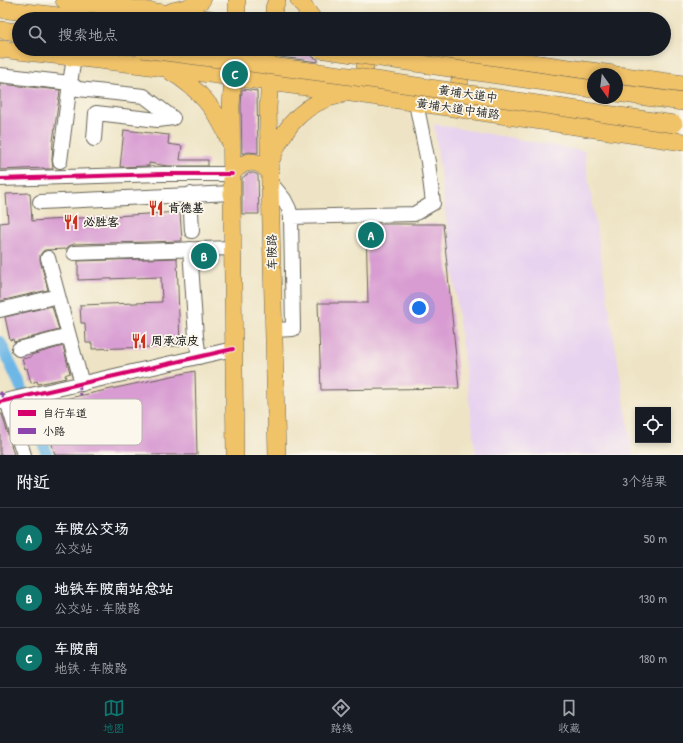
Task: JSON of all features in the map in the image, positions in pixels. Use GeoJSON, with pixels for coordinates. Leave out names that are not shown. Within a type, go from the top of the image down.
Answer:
{"type":"FeatureCollection","features":[{"type":"Feature","properties":{"kind":"main road"},"geometry":{"type":"LineString","coordinates":[[170,12],[197,4],[202,0]]}},
{"type":"Feature","properties":{"kind":"main road"},"geometry":{"type":"LineString","coordinates":[[237,0],[237,12]]}},
{"type":"Feature","properties":{"kind":"main road"},"geometry":{"type":"LineString","coordinates":[[299,0],[308,12]]}},
{"type":"Feature","properties":{"kind":"main road"},"geometry":{"type":"LineString","coordinates":[[72,1],[135,12]]}},
{"type":"Feature","properties":{"kind":"main road"},"geometry":{"type":"LineString","coordinates":[[72,1],[86,12]]}},
{"type":"Feature","properties":{"kind":"main road"},"geometry":{"type":"LineString","coordinates":[[0,9],[25,12]]}},
{"type":"Feature","properties":{"kind":"main road"},"geometry":{"type":"LineString","coordinates":[[0,30],[12,31]]}},
{"type":"Feature","properties":{"kind":"main road","name":"黄埔大道中辅路"},"geometry":{"type":"LineString","coordinates":[[0,49],[12,50]]}},
{"type":"Feature","properties":{"kind":"main road","name":"黄埔大道中辅路"},"geometry":{"type":"LineString","coordinates":[[82,56],[165,69],[351,93],[683,142]]}},
{"type":"Feature","properties":{"kind":"main road"},"geometry":{"type":"LineString","coordinates":[[134,64],[144,56]]}},
{"type":"Feature","properties":{"kind":"main road","name":"黄埔大道中"},"geometry":{"type":"LineString","coordinates":[[193,56],[357,78],[679,125]]}},
{"type":"Feature","properties":{"kind":"main road"},"geometry":{"type":"LineString","coordinates":[[234,455],[231,106],[235,56]]}},
{"type":"Feature","properties":{"kind":"main road","name":"车陂路"},"geometry":{"type":"LineString","coordinates":[[271,56],[269,83],[270,173],[277,455]]}},
{"type":"Feature","properties":{"kind":"main road","name":"黄埔大道中"},"geometry":{"type":"LineString","coordinates":[[367,56],[587,88]]}},
{"type":"Feature","properties":{"kind":"main road"},"geometry":{"type":"LineString","coordinates":[[369,56],[366,60],[366,82],[376,97]]}},
{"type":"Feature","properties":{"kind":"main road"},"geometry":{"type":"LineString","coordinates":[[470,111],[461,97],[459,91],[459,80],[466,65],[478,56]]}},
{"type":"Feature","properties":{"kind":"main road"},"geometry":{"type":"LineString","coordinates":[[486,56],[587,70]]}},
{"type":"Feature","properties":{"kind":"main road"},"geometry":{"type":"LineString","coordinates":[[165,69],[195,88],[206,100],[222,125],[232,146]]}},
{"type":"Feature","properties":{"kind":"main road"},"geometry":{"type":"LineString","coordinates":[[623,76],[683,84]]}},
{"type":"Feature","properties":{"kind":"main road"},"geometry":{"type":"LineString","coordinates":[[270,173],[276,147],[282,135],[298,115],[320,100],[351,93]]}},
{"type":"Feature","properties":{"kind":"main road"},"geometry":{"type":"LineString","coordinates":[[623,94],[680,102]]}},
{"type":"Feature","properties":{"kind":"main road"},"geometry":{"type":"LineString","coordinates":[[232,174],[240,166],[250,162],[256,162],[262,165],[270,173]]}},
{"type":"Feature","properties":{"kind":"street"},"geometry":{"type":"LineString","coordinates":[[60,161],[75,56]]}},
{"type":"Feature","properties":{"kind":"street"},"geometry":{"type":"LineString","coordinates":[[0,75],[70,83],[78,89],[144,96],[173,118],[158,120],[96,113]]}},
{"type":"Feature","properties":{"kind":"street"},"geometry":{"type":"LineString","coordinates":[[94,139],[96,91]]}},
{"type":"Feature","properties":{"kind":"street"},"geometry":{"type":"LineString","coordinates":[[291,217],[414,214],[433,203],[428,162],[416,103]]}},
{"type":"Feature","properties":{"kind":"street"},"geometry":{"type":"LineString","coordinates":[[270,173],[289,209],[291,217],[294,329],[274,330]]}},
{"type":"Feature","properties":{"kind":"street"},"geometry":{"type":"LineString","coordinates":[[0,179],[162,174],[232,174]]}},
{"type":"Feature","properties":{"kind":"street"},"geometry":{"type":"LineString","coordinates":[[40,202],[232,193]]}},
{"type":"Feature","properties":{"kind":"street"},"geometry":{"type":"LineString","coordinates":[[190,194],[192,230]]}},
{"type":"Feature","properties":{"kind":"street"},"geometry":{"type":"LineString","coordinates":[[74,252],[233,248]]}},
{"type":"Feature","properties":{"kind":"street"},"geometry":{"type":"LineString","coordinates":[[190,249],[196,337],[199,357]]}},
{"type":"Feature","properties":{"kind":"street"},"geometry":{"type":"LineString","coordinates":[[48,258],[82,384]]}},
{"type":"Feature","properties":{"kind":"street"},"geometry":{"type":"LineString","coordinates":[[0,310],[58,296]]}},
{"type":"Feature","properties":{"kind":"street"},"geometry":{"type":"LineString","coordinates":[[18,349],[68,336]]}},
{"type":"Feature","properties":{"kind":"street"},"geometry":{"type":"LineString","coordinates":[[12,399],[234,349]]}},
{"type":"Feature","properties":{"kind":"street"},"geometry":{"type":"LineString","coordinates":[[3,401],[10,419]]}},
{"type":"Feature","properties":{"kind":"street"},"geometry":{"type":"LineString","coordinates":[[20,445],[24,455]]}},
{"type":"Feature","properties":{"kind":"shaded area"},"geometry":{"type":"Polygon","coordinates":[[[434,124],[584,151],[633,455],[476,455],[434,124]]]}},
{"type":"Feature","properties":{"kind":"building"},"geometry":{"type":"Polygon","coordinates":[[[312,56],[318,59],[318,62],[281,57],[312,56]]]}},
{"type":"Feature","properties":{"kind":"building"},"geometry":{"type":"Polygon","coordinates":[[[0,84],[60,90],[53,141],[53,169],[0,170],[0,84]]]}},
{"type":"Feature","properties":{"kind":"building"},"geometry":{"type":"Polygon","coordinates":[[[242,89],[257,91],[258,153],[249,152],[242,154],[242,89]]]}},
{"type":"Feature","properties":{"kind":"building"},"geometry":{"type":"Polygon","coordinates":[[[124,130],[169,135],[168,144],[182,146],[180,160],[208,160],[208,166],[168,166],[149,163],[149,166],[120,167],[124,130]]]}},
{"type":"Feature","properties":{"kind":"building"},"geometry":{"type":"Polygon","coordinates":[[[249,173],[258,175],[259,214],[242,214],[242,178],[249,173]]]}},
{"type":"Feature","properties":{"kind":"building"},"geometry":{"type":"Polygon","coordinates":[[[30,193],[32,221],[180,212],[182,241],[74,244],[66,249],[45,250],[40,255],[40,260],[48,290],[0,301],[0,223],[8,222],[6,194],[30,193]]]}},
{"type":"Feature","properties":{"kind":"building"},"geometry":{"type":"Polygon","coordinates":[[[366,224],[443,224],[459,388],[321,390],[318,303],[368,303],[366,224]]]}},
{"type":"Feature","properties":{"kind":"building"},"geometry":{"type":"Polygon","coordinates":[[[177,258],[180,346],[92,349],[92,343],[86,343],[85,323],[81,323],[80,305],[162,302],[161,277],[78,280],[78,261],[177,258]]]}},
{"type":"Feature","properties":{"kind":"building"},"geometry":{"type":"Polygon","coordinates":[[[52,306],[59,330],[14,342],[13,339],[10,340],[5,317],[52,306]]]}},
{"type":"Feature","properties":{"kind":"building"},"geometry":{"type":"Polygon","coordinates":[[[63,346],[70,373],[65,375],[66,378],[38,384],[37,381],[31,383],[27,368],[25,369],[22,359],[63,346]]]}},
{"type":"Feature","properties":{"kind":"building"},"geometry":{"type":"Polygon","coordinates":[[[195,371],[197,455],[55,455],[52,445],[142,445],[142,399],[64,399],[195,371]]]}},
{"type":"Feature","properties":{"kind":"building"},"geometry":{"type":"Polygon","coordinates":[[[0,414],[2,414],[14,455],[0,455],[0,414]]]}},
{"type":"Feature","properties":{"kind":"waterway"},"geometry":{"type":"LineString","coordinates":[[0,342],[22,389]]}},
{"type":"Feature","properties":{"kind":"waterway"},"geometry":{"type":"LineString","coordinates":[[44,445],[47,455]]}},
{"type":"Feature","properties":{"kind":"marked path"},"geometry":{"type":"LineString","coordinates":[[79,384],[81,395]]}},
{"type":"Feature","properties":{"kind":"marked path"},"geometry":{"type":"LineString","coordinates":[[0,392],[7,401]]}},
{"type":"Feature","properties":{"kind":"cycle path"},"geometry":{"type":"LineString","coordinates":[[0,179],[162,174],[232,174]]}},
{"type":"Feature","properties":{"kind":"cycle path"},"geometry":{"type":"LineString","coordinates":[[13,399],[233,349]]}},
{"type":"Feature","properties":{"kind":"cycle path"},"geometry":{"type":"LineString","coordinates":[[0,402],[10,400]]}},
{"type":"Feature","properties":{"kind":"place","name":"车陂南"},"geometry":{"type":"Point","coordinates":[235,74]}},
{"type":"Feature","properties":{"kind":"place","name":"肯德基"},"geometry":{"type":"Point","coordinates":[156,208]}},
{"type":"Feature","properties":{"kind":"place","name":"必胜客"},"geometry":{"type":"Point","coordinates":[71,222]}},
{"type":"Feature","properties":{"kind":"place","name":"车陂公交场"},"geometry":{"type":"Point","coordinates":[371,235]}},
{"type":"Feature","properties":{"kind":"place","name":"地铁车陂南站总站"},"geometry":{"type":"Point","coordinates":[204,256]}},
{"type":"Feature","properties":{"kind":"place","name":"周承凉皮"},"geometry":{"type":"Point","coordinates":[139,341]}}]}
